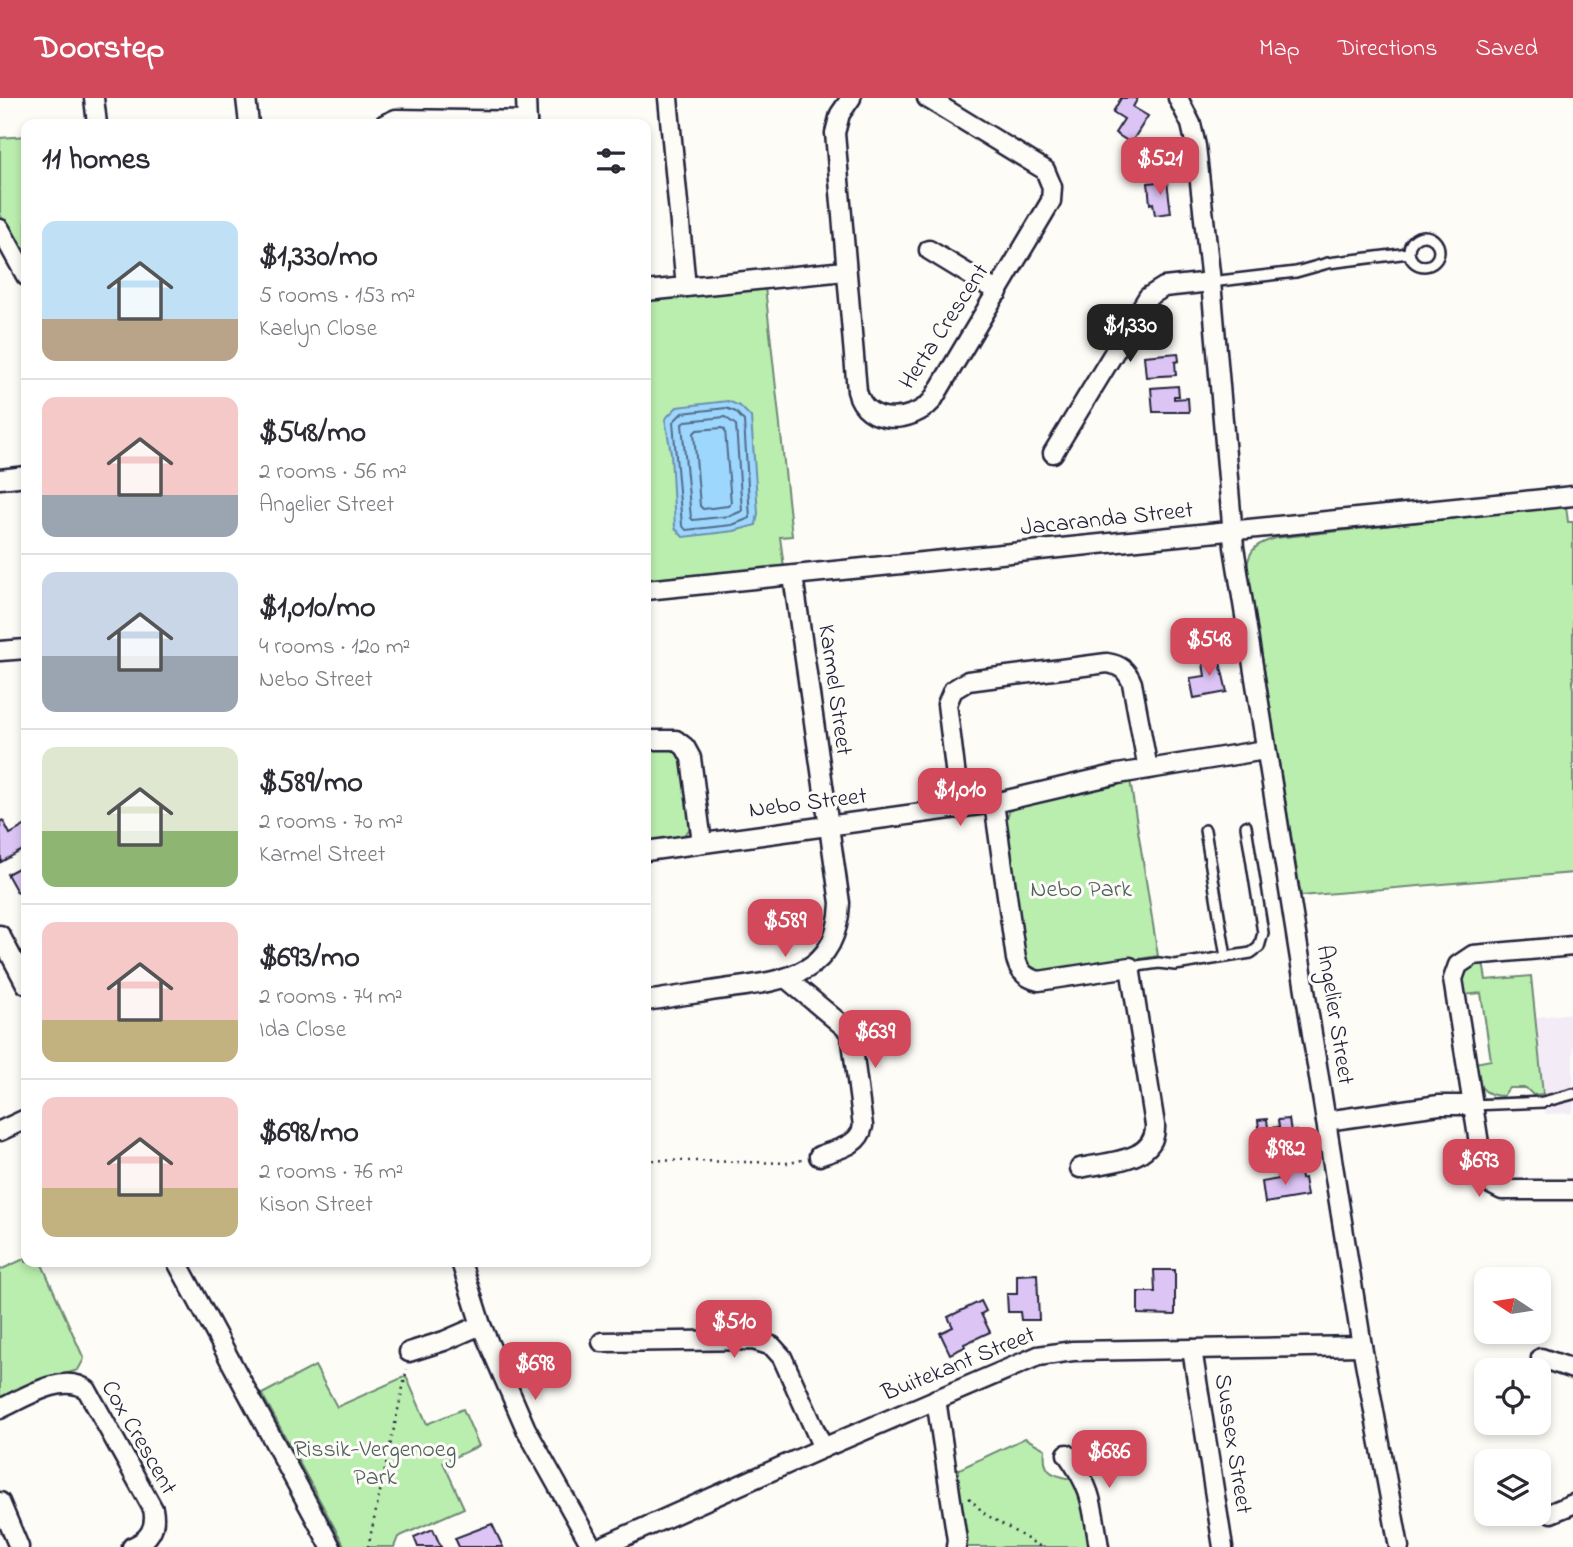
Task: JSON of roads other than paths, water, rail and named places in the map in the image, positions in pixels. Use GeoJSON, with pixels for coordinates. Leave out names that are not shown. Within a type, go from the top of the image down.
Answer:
{"type":"FeatureCollection","features":[{"type":"Feature","properties":{"kind":"street"},"geometry":{"type":"LineString","coordinates":[[94,98],[96,119]]}},
{"type":"Feature","properties":{"kind":"street"},"geometry":{"type":"LineString","coordinates":[[246,98],[248,119]]}},
{"type":"Feature","properties":{"kind":"street"},"geometry":{"type":"LineString","coordinates":[[526,98],[527,119]]}},
{"type":"Feature","properties":{"kind":"street"},"geometry":{"type":"LineString","coordinates":[[667,98],[686,287]]}},
{"type":"Feature","properties":{"kind":"street","name":"Herta Crescent"},"geometry":{"type":"LineString","coordinates":[[851,98],[840,114],[835,133],[845,271],[860,403],[872,414],[881,416],[916,414],[932,401],[1047,212],[1051,201],[1051,180],[1037,163],[927,98]]}},
{"type":"Feature","properties":{"kind":"street","name":"Angelier Street"},"geometry":{"type":"LineString","coordinates":[[1178,98],[1194,135],[1211,282],[1234,532],[1265,750],[1362,1346],[1399,1547]]}},
{"type":"Feature","properties":{"kind":"street"},"geometry":{"type":"LineString","coordinates":[[0,229],[21,267]]}},
{"type":"Feature","properties":{"kind":"street"},"geometry":{"type":"LineString","coordinates":[[929,250],[998,292]]}},
{"type":"Feature","properties":{"kind":"street"},"geometry":{"type":"LineString","coordinates":[[651,290],[845,271]]}},
{"type":"Feature","properties":{"kind":"street"},"geometry":{"type":"LineString","coordinates":[[1053,453],[1148,297],[1164,287],[1211,282]]}},
{"type":"Feature","properties":{"kind":"street"},"geometry":{"type":"LineString","coordinates":[[0,479],[21,477]]}},
{"type":"Feature","properties":{"kind":"street","name":"Jacaranda Street"},"geometry":{"type":"LineString","coordinates":[[651,590],[1573,496]]}},
{"type":"Feature","properties":{"kind":"street","name":"Karmel Street"},"geometry":{"type":"LineString","coordinates":[[651,1000],[787,979],[819,959],[837,927],[840,903],[793,576]]}},
{"type":"Feature","properties":{"kind":"street"},"geometry":{"type":"LineString","coordinates":[[0,652],[21,650]]}},
{"type":"Feature","properties":{"kind":"street"},"geometry":{"type":"LineString","coordinates":[[960,809],[947,704],[953,690],[968,681],[1107,663],[1120,667],[1126,671],[1132,683],[1148,769]]}},
{"type":"Feature","properties":{"kind":"street"},"geometry":{"type":"LineString","coordinates":[[651,740],[676,740],[689,752],[702,843]]}},
{"type":"Feature","properties":{"kind":"street","name":"Nebo Street"},"geometry":{"type":"LineString","coordinates":[[651,850],[960,809],[1148,769],[1265,750]]}},
{"type":"Feature","properties":{"kind":"street"},"geometry":{"type":"LineString","coordinates":[[994,803],[1016,959],[1021,971],[1039,981],[1130,967],[1155,1125],[1154,1138],[1143,1153],[1080,1168]]}},
{"type":"Feature","properties":{"kind":"street"},"geometry":{"type":"LineString","coordinates":[[0,935],[21,975]]}},
{"type":"Feature","properties":{"kind":"street"},"geometry":{"type":"LineString","coordinates":[[1573,946],[1473,955],[1458,965],[1454,974],[1484,1175],[1492,1185],[1507,1191],[1573,1190]]}},
{"type":"Feature","properties":{"kind":"street"},"geometry":{"type":"LineString","coordinates":[[787,979],[840,1021],[848,1030],[852,1041],[862,1133],[854,1143],[819,1156]]}},
{"type":"Feature","properties":{"kind":"street"},"geometry":{"type":"LineString","coordinates":[[1326,1121],[1439,1105],[1472,1105]]}},
{"type":"Feature","properties":{"kind":"street"},"geometry":{"type":"LineString","coordinates":[[0,1131],[21,1121]]}},
{"type":"Feature","properties":{"kind":"street"},"geometry":{"type":"LineString","coordinates":[[180,1267],[331,1547]]}},
{"type":"Feature","properties":{"kind":"street"},"geometry":{"type":"LineString","coordinates":[[463,1267],[481,1325],[526,1430],[592,1547]]}},
{"type":"Feature","properties":{"kind":"street"},"geometry":{"type":"LineString","coordinates":[[409,1352],[481,1325]]}},
{"type":"Feature","properties":{"kind":"street"},"geometry":{"type":"LineString","coordinates":[[603,1342],[753,1340],[766,1343],[778,1351],[786,1364],[823,1448]]}},
{"type":"Feature","properties":{"kind":"street","name":"Buitekant Street"},"geometry":{"type":"LineString","coordinates":[[601,1547],[1044,1354],[1073,1351],[1362,1346]]}},
{"type":"Feature","properties":{"kind":"street","name":"Sussex Street"},"geometry":{"type":"LineString","coordinates":[[1192,1349],[1223,1547]]}},
{"type":"Feature","properties":{"kind":"street"},"geometry":{"type":"LineString","coordinates":[[1551,1361],[1573,1369]]}},
{"type":"Feature","properties":{"kind":"street","name":"Cox Crescent"},"geometry":{"type":"LineString","coordinates":[[0,1409],[62,1383],[74,1383],[87,1390],[153,1509],[154,1522],[150,1534],[142,1543],[132,1547]]}},
{"type":"Feature","properties":{"kind":"street"},"geometry":{"type":"LineString","coordinates":[[936,1399],[956,1547]]}},
{"type":"Feature","properties":{"kind":"street"},"geometry":{"type":"LineString","coordinates":[[1067,1454],[1083,1476],[1090,1494],[1099,1547]]}},
{"type":"Feature","properties":{"kind":"street"},"geometry":{"type":"LineString","coordinates":[[0,1502],[19,1547]]}},
{"type":"Feature","properties":{"kind":"street"},"geometry":{"type":"LineString","coordinates":[[1551,1513],[1573,1504]]}},
{"type":"Feature","properties":{"kind":"lane"},"geometry":{"type":"LineString","coordinates":[[1211,282],[1296,272],[1328,263],[1409,253]]}},
{"type":"Feature","properties":{"kind":"lane"},"geometry":{"type":"LineString","coordinates":[[1130,967],[1159,962],[1175,965],[1251,953],[1259,947],[1263,938],[1246,826]]}},
{"type":"Feature","properties":{"kind":"lane"},"geometry":{"type":"LineString","coordinates":[[1205,830],[1226,957]]}},
{"type":"Feature","properties":{"kind":"lane"},"geometry":{"type":"LineString","coordinates":[[1472,1105],[1543,1102],[1573,1094]]}},
{"type":"Feature","properties":{"kind":"water"},"geometry":{"type":"Polygon","coordinates":[[[728,401],[740,406],[751,417],[758,513],[756,525],[734,531],[683,537],[675,528],[671,453],[665,419],[677,407],[728,401]]]}},
{"type":"Feature","properties":{"kind":"park label","name":"Nebo Park"},"geometry":{"type":"Point","coordinates":[1081,890]}},
{"type":"Feature","properties":{"kind":"park label","name":"Rissik-Vergenoeg Park"},"geometry":{"type":"Point","coordinates":[375,1464]}}]}
